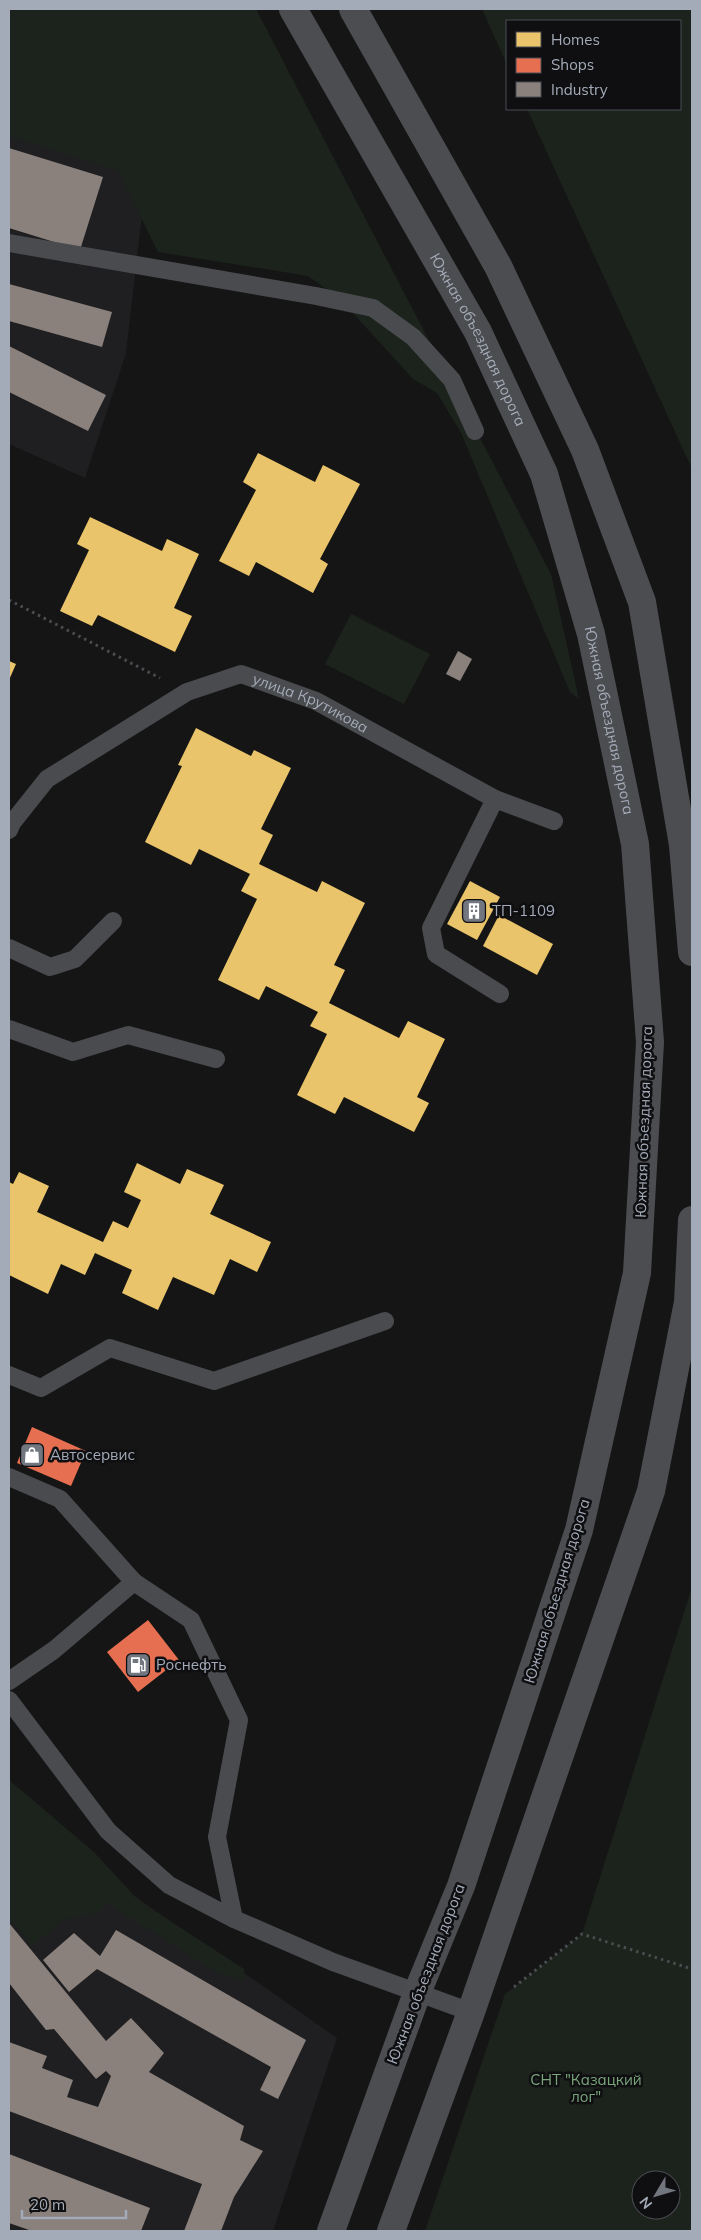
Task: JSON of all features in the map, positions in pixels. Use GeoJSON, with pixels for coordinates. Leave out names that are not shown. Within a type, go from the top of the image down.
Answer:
{"type":"FeatureCollection","features":[{"type":"Feature","properties":{"kind":"main road","name":"Южная объездная дорога"},"geometry":{"type":"LineString","coordinates":[[293,9],[478,332],[544,474],[592,634],[635,844],[650,1042],[637,1273],[579,1530],[461,1886],[417,1993],[331,2231]]}},
{"type":"Feature","properties":{"kind":"main road"},"geometry":{"type":"LineString","coordinates":[[352,9],[498,266],[585,450],[642,602],[684,845],[692,952]]}},
{"type":"Feature","properties":{"kind":"main road"},"geometry":{"type":"LineString","coordinates":[[390,2231],[471,2012],[651,1491],[688,1302],[692,1220]]}},
{"type":"Feature","properties":{"kind":"lane"},"geometry":{"type":"LineString","coordinates":[[9,243],[316,296],[373,308],[413,337],[452,380],[474,431]]}},
{"type":"Feature","properties":{"kind":"lane","name":"улица Крутикова"},"geometry":{"type":"LineString","coordinates":[[9,830],[12,823],[47,779],[187,692],[241,674],[316,700],[495,799],[554,821]]}},
{"type":"Feature","properties":{"kind":"lane"},"geometry":{"type":"LineString","coordinates":[[495,799],[431,928],[436,954],[500,994]]}},
{"type":"Feature","properties":{"kind":"lane"},"geometry":{"type":"LineString","coordinates":[[9,948],[50,967],[75,959],[113,921]]}},
{"type":"Feature","properties":{"kind":"lane"},"geometry":{"type":"LineString","coordinates":[[9,1029],[72,1052],[128,1035],[216,1059]]}},
{"type":"Feature","properties":{"kind":"lane"},"geometry":{"type":"LineString","coordinates":[[9,1375],[41,1388],[110,1348],[214,1380],[385,1321]]}},
{"type":"Feature","properties":{"kind":"lane"},"geometry":{"type":"LineString","coordinates":[[9,1477],[60,1499],[134,1582],[191,1620],[239,1720],[217,1837],[234,1919]]}},
{"type":"Feature","properties":{"kind":"lane"},"geometry":{"type":"LineString","coordinates":[[9,1681],[54,1650],[134,1582]]}},
{"type":"Feature","properties":{"kind":"lane"},"geometry":{"type":"LineString","coordinates":[[9,1700],[108,1831],[169,1885],[234,1919],[333,1962],[471,2012]]}},
{"type":"Feature","properties":{"kind":"path"},"geometry":{"type":"LineString","coordinates":[[9,600],[187,692]]}},
{"type":"Feature","properties":{"kind":"path"},"geometry":{"type":"LineString","coordinates":[[513,1988],[582,1934],[692,1969]]}},
{"type":"Feature","properties":{"kind":"shaded area"},"geometry":{"type":"Polygon","coordinates":[[[9,113],[149,155],[126,353],[85,478],[9,444],[9,113]]]}},
{"type":"Feature","properties":{"kind":"shaded area"},"geometry":{"type":"Polygon","coordinates":[[[9,1808],[337,2038],[273,2231],[9,2231],[9,1808]]]}},
{"type":"Feature","properties":{"kind":"green space"},"geometry":{"type":"Polygon","coordinates":[[[9,9],[256,9],[551,574],[579,699],[570,692],[461,433],[437,393],[413,379],[340,299],[308,276],[158,252],[118,171],[9,136],[9,9]]]}},
{"type":"Feature","properties":{"kind":"green space"},"geometry":{"type":"Polygon","coordinates":[[[482,9],[692,9],[692,469],[527,110],[681,110],[681,20],[506,20],[506,63],[482,9]]]}},
{"type":"Feature","properties":{"kind":"green space"},"geometry":{"type":"Polygon","coordinates":[[[351,614],[430,654],[404,704],[325,664],[351,614]]]}},
{"type":"Feature","properties":{"kind":"green space","name":"СНТ \"Казацкий лог\""},"geometry":{"type":"Polygon","coordinates":[[[692,1587],[692,2231],[425,2231],[505,1994],[582,1934],[692,1587]]]}},
{"type":"Feature","properties":{"kind":"green space"},"geometry":{"type":"Polygon","coordinates":[[[9,1780],[94,1852],[138,1900],[244,1969],[246,1981],[221,1975],[107,1903],[98,1913],[63,1920],[31,1947],[23,1934],[9,1919],[9,1780]]]}},
{"type":"Feature","properties":{"kind":"building: Homes"},"geometry":{"type":"Polygon","coordinates":[[[258,453],[315,482],[323,465],[360,484],[320,559],[328,564],[313,593],[256,562],[249,576],[219,561],[256,490],[243,482],[258,453]]]}},
{"type":"Feature","properties":{"kind":"building: Homes"},"geometry":{"type":"Polygon","coordinates":[[[90,517],[162,551],[167,539],[199,554],[174,608],[192,616],[175,652],[98,615],[92,626],[60,611],[89,550],[77,544],[90,517]]]}},
{"type":"Feature","properties":{"kind":"building: Homes"},"geometry":{"type":"Polygon","coordinates":[[[9,661],[16,664],[9,680],[9,661]]]}},
{"type":"Feature","properties":{"kind":"building: Homes"},"geometry":{"type":"Polygon","coordinates":[[[196,728],[251,756],[254,750],[291,768],[261,829],[273,835],[259,864],[317,892],[322,881],[365,903],[334,965],[345,970],[329,1003],[399,1038],[408,1021],[445,1039],[417,1097],[429,1103],[414,1132],[344,1097],[335,1114],[297,1095],[327,1034],[310,1026],[318,1012],[266,986],[259,1000],[218,980],[257,899],[241,891],[250,874],[199,849],[191,865],[145,842],[182,766],[178,765],[196,728]]]}},
{"type":"Feature","properties":{"kind":"building: Homes","name":"ТП-1109"},"geometry":{"type":"Polygon","coordinates":[[[470,881],[500,897],[477,940],[447,924],[470,881]]]}},
{"type":"Feature","properties":{"kind":"building: Homes"},"geometry":{"type":"Polygon","coordinates":[[[499,915],[553,944],[537,975],[483,946],[499,915]]]}},
{"type":"Feature","properties":{"kind":"building: Homes"},"geometry":{"type":"Polygon","coordinates":[[[137,1163],[180,1184],[187,1169],[224,1185],[210,1214],[271,1242],[257,1272],[230,1259],[214,1295],[173,1277],[158,1310],[122,1293],[132,1270],[95,1253],[85,1275],[61,1264],[48,1294],[9,1275],[9,1182],[13,1184],[19,1172],[49,1186],[37,1212],[103,1242],[113,1221],[128,1228],[141,1200],[124,1192],[137,1163]]]}},
{"type":"Feature","properties":{"kind":"building: Shops"},"geometry":{"type":"Polygon","coordinates":[[[32,1427],[86,1451],[71,1486],[17,1463],[32,1427]]]}},
{"type":"Feature","properties":{"kind":"building: Shops"},"geometry":{"type":"Polygon","coordinates":[[[148,1620],[179,1660],[138,1692],[107,1652],[148,1620]]]}},
{"type":"Feature","properties":{"kind":"building: Industry"},"geometry":{"type":"Polygon","coordinates":[[[9,148],[103,177],[80,250],[9,228],[9,148]]]}},
{"type":"Feature","properties":{"kind":"building: Industry"},"geometry":{"type":"Polygon","coordinates":[[[9,284],[112,312],[102,347],[9,321],[9,284]]]}},
{"type":"Feature","properties":{"kind":"building: Industry"},"geometry":{"type":"Polygon","coordinates":[[[9,346],[106,395],[88,431],[9,392],[9,346]]]}},
{"type":"Feature","properties":{"kind":"building: Industry"},"geometry":{"type":"Polygon","coordinates":[[[458,651],[472,659],[460,681],[446,674],[458,651]]]}},
{"type":"Feature","properties":{"kind":"building: Industry"},"geometry":{"type":"Polygon","coordinates":[[[9,1923],[106,2041],[131,2018],[164,2053],[149,2072],[244,2126],[240,2140],[263,2151],[234,2197],[221,2231],[184,2231],[202,2184],[9,2111],[9,2042],[47,2056],[42,2068],[73,2080],[67,2097],[98,2107],[111,2076],[106,2071],[96,2079],[54,2029],[46,2030],[9,1983],[9,1923]]]}},
{"type":"Feature","properties":{"kind":"building: Industry"},"geometry":{"type":"Polygon","coordinates":[[[116,1930],[306,2040],[278,2099],[260,2090],[271,2067],[97,1969],[69,1992],[43,1960],[74,1933],[100,1956],[116,1930]]]}},
{"type":"Feature","properties":{"kind":"building: Industry"},"geometry":{"type":"Polygon","coordinates":[[[9,2154],[150,2208],[141,2231],[32,2231],[9,2223],[9,2154]]]}},
{"type":"Feature","properties":{"kind":"place","name":"ТП-1109"},"geometry":{"type":"Point","coordinates":[474,911]}},
{"type":"Feature","properties":{"kind":"place","name":"Автосервис"},"geometry":{"type":"Point","coordinates":[32,1455]}},
{"type":"Feature","properties":{"kind":"place","name":"Роснефть"},"geometry":{"type":"Point","coordinates":[138,1665]}}]}
